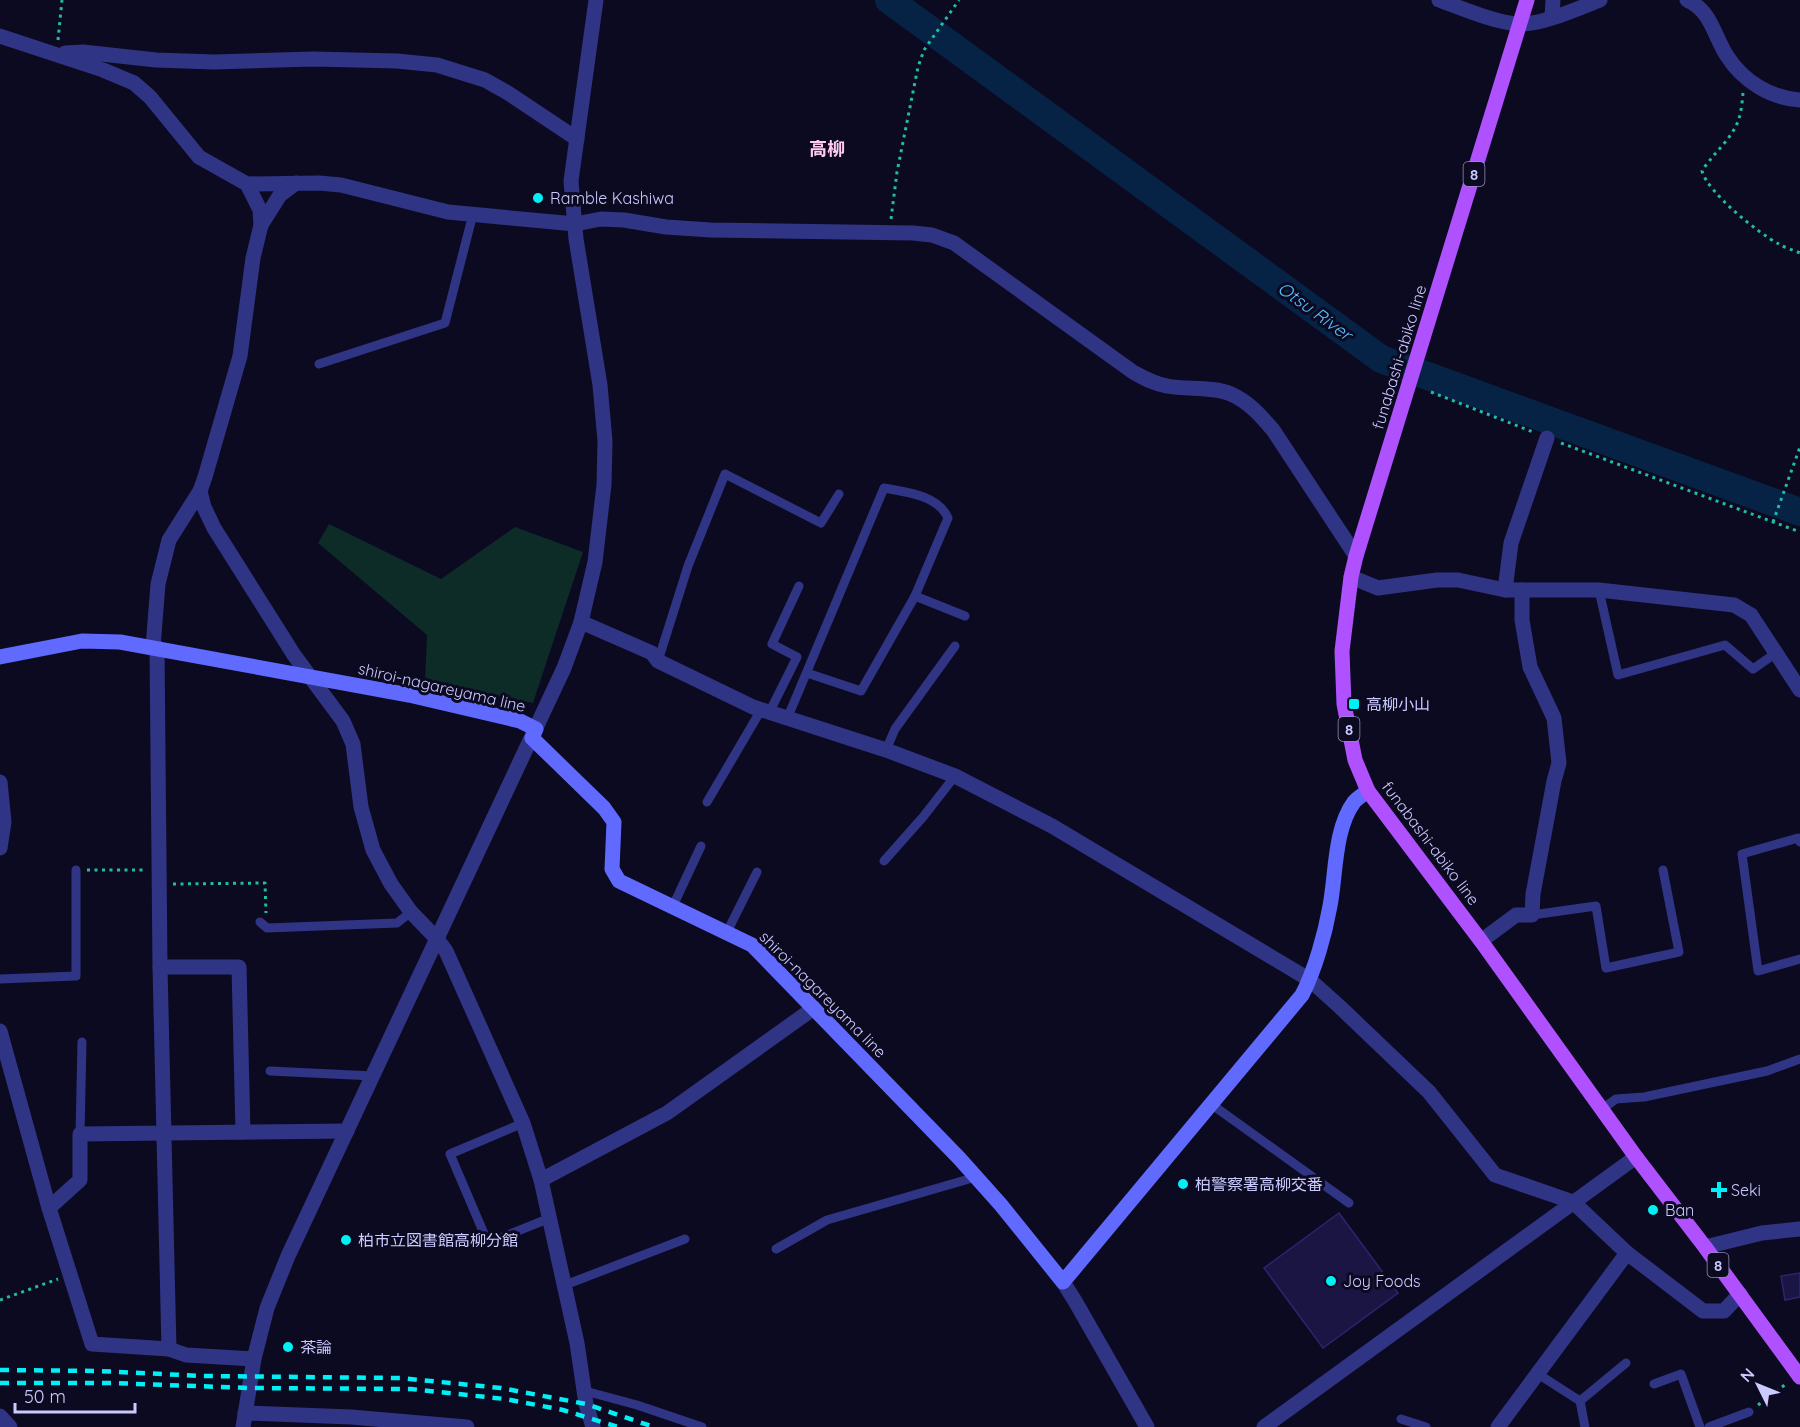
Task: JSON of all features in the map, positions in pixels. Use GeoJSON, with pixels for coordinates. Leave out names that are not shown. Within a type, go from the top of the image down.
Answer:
{"type":"FeatureCollection","features":[{"type":"Feature","properties":{"kind":"main road","name":"funabashi-abiko line"},"geometry":{"type":"LineString","coordinates":[[1527,0],[1351,578],[1342,651],[1344,704],[1355,760],[1368,791],[1481,941],[1636,1157],[1799,1376]]}},
{"type":"Feature","properties":{"kind":"main road","name":"shiroi-nagareyama line"},"geometry":{"type":"LineString","coordinates":[[0,657],[82,641],[120,642],[409,695],[520,721],[536,729],[532,738],[604,808],[614,822],[612,869],[619,881],[752,945],[1001,1205],[1063,1282]]}},
{"type":"Feature","properties":{"kind":"main road"},"geometry":{"type":"LineString","coordinates":[[1063,1282],[1302,995],[1310,980],[1330,907],[1343,823],[1354,802],[1368,791]]}},
{"type":"Feature","properties":{"kind":"street"},"geometry":{"type":"LineString","coordinates":[[466,1427],[244,1420],[254,1359],[267,1308],[288,1256],[534,734],[564,668],[581,622],[595,562],[601,519],[605,441],[600,385],[575,224],[571,181],[596,0]]}},
{"type":"Feature","properties":{"kind":"street"},"geometry":{"type":"LineString","coordinates":[[1438,0],[1520,24],[1552,17],[1600,0]]}},
{"type":"Feature","properties":{"kind":"street"},"geometry":{"type":"LineString","coordinates":[[1552,17],[1553,0]]}},
{"type":"Feature","properties":{"kind":"street"},"geometry":{"type":"LineString","coordinates":[[1687,0],[1693,2],[1708,18],[1726,55],[1756,87],[1773,94],[1800,100]]}},
{"type":"Feature","properties":{"kind":"street"},"geometry":{"type":"LineString","coordinates":[[0,36],[103,69],[134,83],[150,97],[199,157],[247,184],[341,185],[420,206],[473,214],[575,224],[601,219],[711,230],[932,235],[954,243],[1124,366],[1153,383],[1230,394],[1246,402],[1273,430],[1356,556]]}},
{"type":"Feature","properties":{"kind":"street"},"geometry":{"type":"LineString","coordinates":[[56,54],[83,52],[156,60],[214,62],[266,59],[397,61],[437,65],[484,80],[508,93],[577,139]]}},
{"type":"Feature","properties":{"kind":"street"},"geometry":{"type":"LineString","coordinates":[[261,225],[280,195],[296,183]]}},
{"type":"Feature","properties":{"kind":"street"},"geometry":{"type":"LineString","coordinates":[[169,1349],[155,647],[158,584],[169,540],[200,491],[240,356],[253,258],[261,225],[260,210],[247,184]]}},
{"type":"Feature","properties":{"kind":"street"},"geometry":{"type":"LineString","coordinates":[[1505,590],[1511,543],[1547,438]]}},
{"type":"Feature","properties":{"kind":"street"},"geometry":{"type":"LineString","coordinates":[[200,491],[204,507],[214,528],[294,655],[343,721],[353,744],[361,807],[373,850],[391,884],[411,912],[446,951],[523,1123],[550,1218],[565,1285],[586,1404],[593,1427]]}},
{"type":"Feature","properties":{"kind":"street"},"geometry":{"type":"LineString","coordinates":[[1351,578],[1378,588],[1437,580],[1458,580],[1505,590],[1599,590],[1734,605],[1751,615],[1800,690]]}},
{"type":"Feature","properties":{"kind":"street"},"geometry":{"type":"LineString","coordinates":[[1481,941],[1516,915],[1532,915],[1533,894],[1559,763],[1554,718],[1530,667],[1522,620],[1522,590]]}},
{"type":"Feature","properties":{"kind":"street"},"geometry":{"type":"LineString","coordinates":[[581,622],[652,653],[658,661],[765,711],[886,750],[955,776],[1062,832],[1310,980],[1429,1092],[1495,1175],[1573,1202],[1627,1253],[1703,1311],[1724,1311],[1740,1294]]}},
{"type":"Feature","properties":{"kind":"street"},"geometry":{"type":"LineString","coordinates":[[0,782],[4,822],[0,848]]}},
{"type":"Feature","properties":{"kind":"street"},"geometry":{"type":"LineString","coordinates":[[160,967],[239,967],[243,1132]]}},
{"type":"Feature","properties":{"kind":"street"},"geometry":{"type":"LineString","coordinates":[[541,1180],[667,1113],[814,1008]]}},
{"type":"Feature","properties":{"kind":"street"},"geometry":{"type":"LineString","coordinates":[[0,1031],[49,1208],[92,1344],[169,1349],[186,1354],[254,1359]]}},
{"type":"Feature","properties":{"kind":"street"},"geometry":{"type":"LineString","coordinates":[[49,1208],[80,1180],[80,1134],[347,1131]]}},
{"type":"Feature","properties":{"kind":"street"},"geometry":{"type":"LineString","coordinates":[[1264,1427],[1636,1157]]}},
{"type":"Feature","properties":{"kind":"street"},"geometry":{"type":"LineString","coordinates":[[1705,1247],[1762,1233],[1800,1229]]}},
{"type":"Feature","properties":{"kind":"street"},"geometry":{"type":"LineString","coordinates":[[1498,1427],[1627,1253]]}},
{"type":"Feature","properties":{"kind":"street"},"geometry":{"type":"LineString","coordinates":[[1063,1282],[1076,1300],[1147,1427]]}},
{"type":"Feature","properties":{"kind":"street"},"geometry":{"type":"LineString","coordinates":[[0,1416],[10,1427]]}},
{"type":"Feature","properties":{"kind":"lane"},"geometry":{"type":"LineString","coordinates":[[319,364],[445,323],[473,214]]}},
{"type":"Feature","properties":{"kind":"lane"},"geometry":{"type":"LineString","coordinates":[[658,661],[688,566],[725,474],[820,523],[839,494]]}},
{"type":"Feature","properties":{"kind":"lane"},"geometry":{"type":"LineString","coordinates":[[787,719],[884,488],[922,495],[944,509],[948,518],[915,596],[861,691],[807,673]]}},
{"type":"Feature","properties":{"kind":"lane"},"geometry":{"type":"LineString","coordinates":[[708,802],[797,657],[772,644],[799,586]]}},
{"type":"Feature","properties":{"kind":"lane"},"geometry":{"type":"LineString","coordinates":[[1599,590],[1618,675],[1725,645],[1753,669],[1776,653]]}},
{"type":"Feature","properties":{"kind":"lane"},"geometry":{"type":"LineString","coordinates":[[915,596],[965,616]]}},
{"type":"Feature","properties":{"kind":"lane"},"geometry":{"type":"LineString","coordinates":[[886,750],[895,729],[955,646]]}},
{"type":"Feature","properties":{"kind":"lane"},"geometry":{"type":"LineString","coordinates":[[884,861],[924,817],[955,776]]}},
{"type":"Feature","properties":{"kind":"lane"},"geometry":{"type":"LineString","coordinates":[[1800,842],[1798,838],[1742,854],[1758,971],[1800,959]]}},
{"type":"Feature","properties":{"kind":"lane"},"geometry":{"type":"LineString","coordinates":[[672,908],[701,846]]}},
{"type":"Feature","properties":{"kind":"lane"},"geometry":{"type":"LineString","coordinates":[[0,979],[76,976],[76,870]]}},
{"type":"Feature","properties":{"kind":"lane"},"geometry":{"type":"LineString","coordinates":[[1532,915],[1596,906],[1606,968],[1679,952],[1663,870]]}},
{"type":"Feature","properties":{"kind":"lane"},"geometry":{"type":"LineString","coordinates":[[727,932],[757,872]]}},
{"type":"Feature","properties":{"kind":"lane"},"geometry":{"type":"LineString","coordinates":[[264,925],[397,922],[411,912]]}},
{"type":"Feature","properties":{"kind":"lane"},"geometry":{"type":"LineString","coordinates":[[80,1134],[82,1042]]}},
{"type":"Feature","properties":{"kind":"lane"},"geometry":{"type":"LineString","coordinates":[[1602,1108],[1616,1099],[1644,1096],[1767,1071],[1800,1059]]}},
{"type":"Feature","properties":{"kind":"lane"},"geometry":{"type":"LineString","coordinates":[[270,1071],[373,1076]]}},
{"type":"Feature","properties":{"kind":"lane"},"geometry":{"type":"LineString","coordinates":[[1211,1104],[1349,1203]]}},
{"type":"Feature","properties":{"kind":"lane"},"geometry":{"type":"LineString","coordinates":[[523,1123],[450,1154],[488,1243],[550,1218]]}},
{"type":"Feature","properties":{"kind":"lane"},"geometry":{"type":"LineString","coordinates":[[776,1249],[827,1220],[976,1178]]}},
{"type":"Feature","properties":{"kind":"lane"},"geometry":{"type":"LineString","coordinates":[[565,1285],[685,1239]]}},
{"type":"Feature","properties":{"kind":"lane"},"geometry":{"type":"LineString","coordinates":[[1580,1401],[1626,1363]]}},
{"type":"Feature","properties":{"kind":"lane"},"geometry":{"type":"LineString","coordinates":[[1538,1374],[1580,1401],[1585,1427]]}},
{"type":"Feature","properties":{"kind":"lane"},"geometry":{"type":"LineString","coordinates":[[1654,1384],[1681,1374],[1700,1427]]}},
{"type":"Feature","properties":{"kind":"lane"},"geometry":{"type":"LineString","coordinates":[[585,1391],[637,1405],[702,1427]]}},
{"type":"Feature","properties":{"kind":"lane"},"geometry":{"type":"LineString","coordinates":[[1709,1427],[1749,1412]]}},
{"type":"Feature","properties":{"kind":"lane"},"geometry":{"type":"LineString","coordinates":[[1401,1419],[1426,1427]]}},
{"type":"Feature","properties":{"kind":"path"},"geometry":{"type":"LineString","coordinates":[[56,54],[62,0]]}},
{"type":"Feature","properties":{"kind":"path"},"geometry":{"type":"LineString","coordinates":[[889,233],[897,172],[918,67],[924,50],[959,0]]}},
{"type":"Feature","properties":{"kind":"path"},"geometry":{"type":"LineString","coordinates":[[1745,77],[1740,118],[1736,128],[1702,171],[1704,180],[1737,214],[1778,244],[1800,253]]}},
{"type":"Feature","properties":{"kind":"path"},"geometry":{"type":"LineString","coordinates":[[1431,392],[1547,438],[1800,532]]}},
{"type":"Feature","properties":{"kind":"path"},"geometry":{"type":"LineString","coordinates":[[1773,522],[1800,447]]}},
{"type":"Feature","properties":{"kind":"path"},"geometry":{"type":"LineString","coordinates":[[76,870],[265,883],[264,925]]}},
{"type":"Feature","properties":{"kind":"path"},"geometry":{"type":"LineString","coordinates":[[0,1300],[69,1275]]}},
{"type":"Feature","properties":{"kind":"path"},"geometry":{"type":"LineString","coordinates":[[1749,1412],[1799,1376]]}},
{"type":"Feature","properties":{"kind":"green space"},"geometry":{"type":"Polygon","coordinates":[[[329,524],[441,579],[515,527],[583,552],[533,703],[425,680],[427,635],[318,543],[329,524]]]}},
{"type":"Feature","properties":{"kind":"building","name":"Joy Foods"},"geometry":{"type":"Polygon","coordinates":[[[1339,1213],[1398,1293],[1323,1348],[1264,1268],[1339,1213]]]}},
{"type":"Feature","properties":{"kind":"building"},"geometry":{"type":"Polygon","coordinates":[[[1800,1273],[1800,1297],[1785,1300],[1781,1276],[1800,1273]]]}},
{"type":"Feature","properties":{"kind":"waterway","name":"Otsu River"},"geometry":{"type":"LineString","coordinates":[[889,0],[1381,359],[1800,512]]}},
{"type":"Feature","properties":{"kind":"railway"},"geometry":{"type":"LineString","coordinates":[[0,1370],[98,1371],[203,1376],[400,1378],[501,1388],[586,1404],[654,1427]]}},
{"type":"Feature","properties":{"kind":"railway"},"geometry":{"type":"LineString","coordinates":[[0,1383],[411,1389],[505,1399],[563,1410],[618,1427]]}},
{"type":"Feature","properties":{"kind":"place","name":"Ramble Kashiwa"},"geometry":{"type":"Point","coordinates":[538,198]}},
{"type":"Feature","properties":{"kind":"place","name":"高柳小山"},"geometry":{"type":"Point","coordinates":[1354,704]}},
{"type":"Feature","properties":{"kind":"place","name":"柏警察署高柳交番"},"geometry":{"type":"Point","coordinates":[1183,1184]}},
{"type":"Feature","properties":{"kind":"place","name":"Seki"},"geometry":{"type":"Point","coordinates":[1719,1190]}},
{"type":"Feature","properties":{"kind":"place","name":"Ban"},"geometry":{"type":"Point","coordinates":[1653,1210]}},
{"type":"Feature","properties":{"kind":"place","name":"柏市立図書館高柳分館"},"geometry":{"type":"Point","coordinates":[346,1240]}},
{"type":"Feature","properties":{"kind":"place","name":"Joy Foods"},"geometry":{"type":"Point","coordinates":[1331,1281]}},
{"type":"Feature","properties":{"kind":"place","name":"茶論"},"geometry":{"type":"Point","coordinates":[288,1347]}},
{"type":"Feature","properties":{"kind":"district","name":"高柳"},"geometry":{"type":"Point","coordinates":[827,148]}}]}
